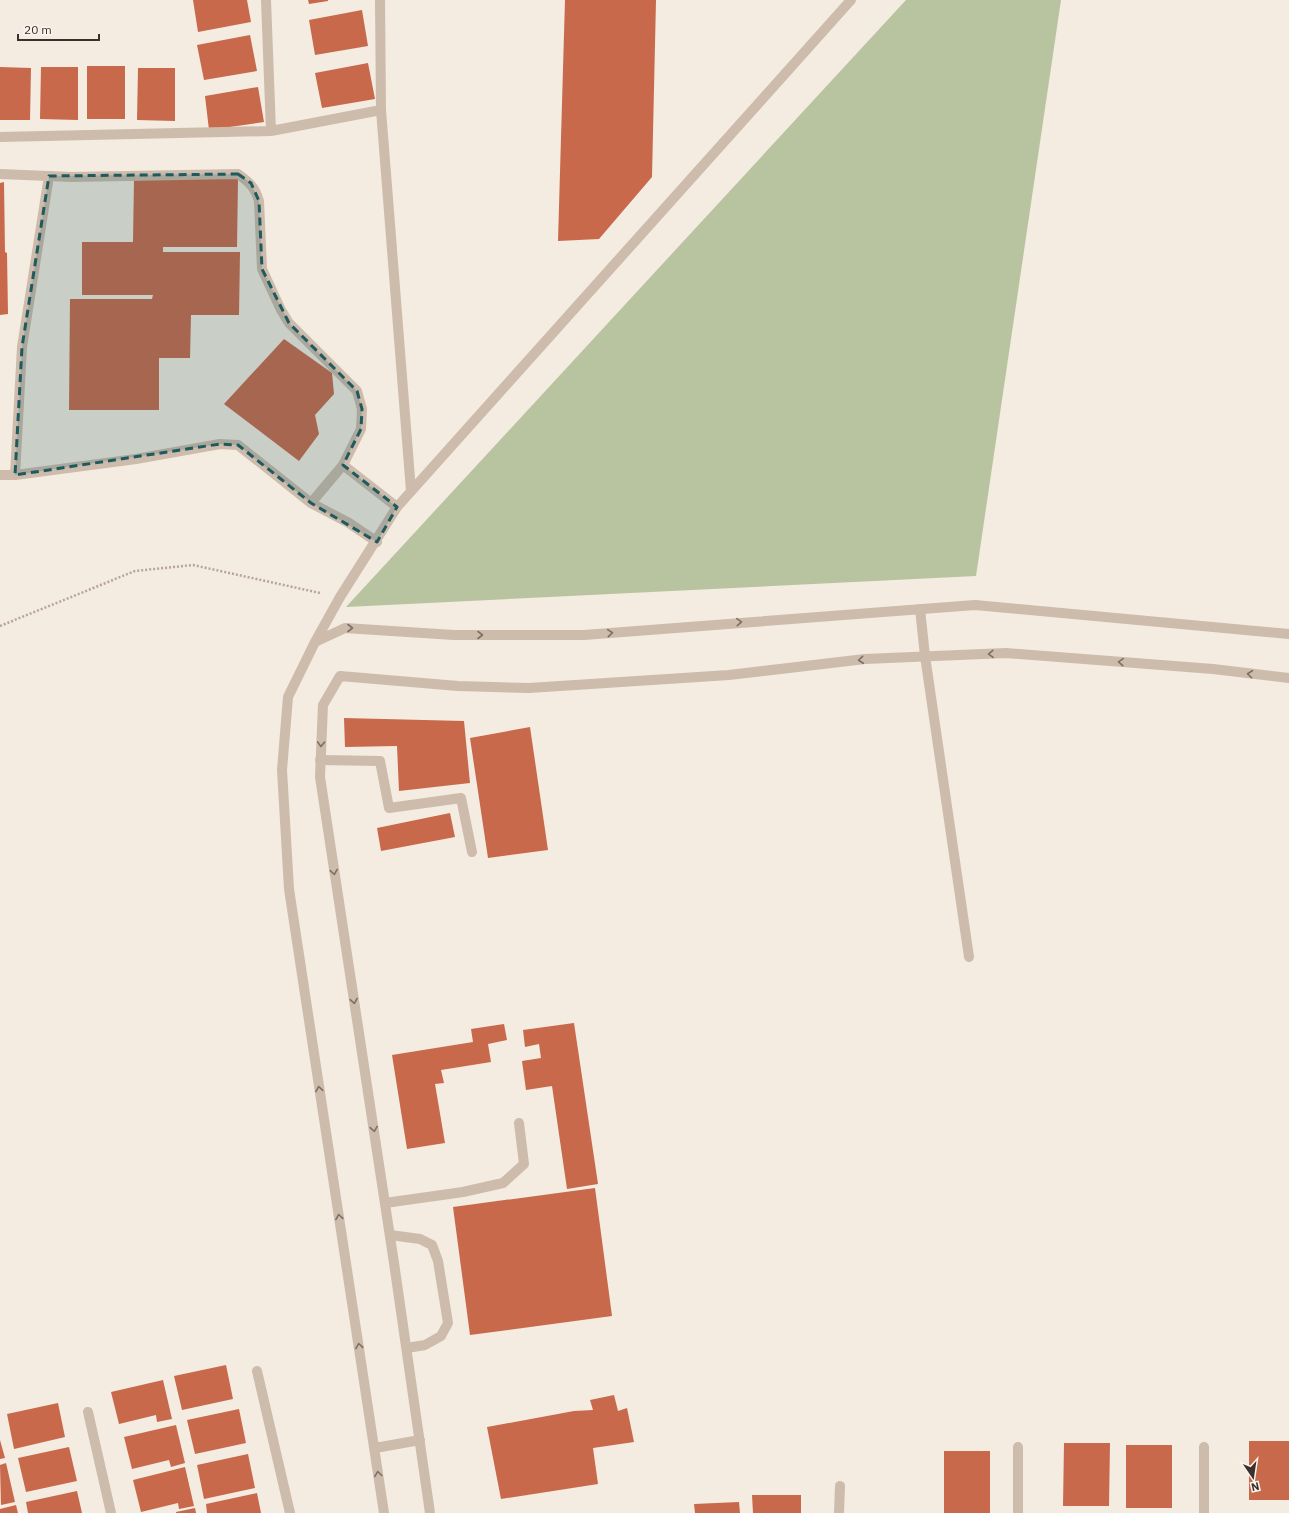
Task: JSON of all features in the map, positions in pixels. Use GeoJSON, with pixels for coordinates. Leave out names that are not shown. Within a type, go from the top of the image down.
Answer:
{"type":"FeatureCollection","features":[{"type":"Feature","properties":{"kind":"street"},"geometry":{"type":"LineString","coordinates":[[266,0],[271,131]]}},
{"type":"Feature","properties":{"kind":"street"},"geometry":{"type":"LineString","coordinates":[[380,0],[381,110],[411,491]]}},
{"type":"Feature","properties":{"kind":"street"},"geometry":{"type":"LineString","coordinates":[[384,1513],[289,889],[282,770],[288,698],[314,642],[340,597],[377,542],[397,507],[851,0]]}},
{"type":"Feature","properties":{"kind":"street"},"geometry":{"type":"LineString","coordinates":[[0,137],[271,131],[381,110]]}},
{"type":"Feature","properties":{"kind":"street"},"geometry":{"type":"LineString","coordinates":[[0,174],[72,177],[238,174],[251,183],[256,191],[259,201],[262,269],[281,310],[289,323],[357,391],[362,409],[361,429],[343,465],[311,503]]}},
{"type":"Feature","properties":{"kind":"street"},"geometry":{"type":"LineString","coordinates":[[15,475],[22,347],[49,176]]}},
{"type":"Feature","properties":{"kind":"street"},"geometry":{"type":"LineString","coordinates":[[0,475],[15,475],[136,459],[220,444],[238,445],[311,503],[349,523],[377,542]]}},
{"type":"Feature","properties":{"kind":"street"},"geometry":{"type":"LineString","coordinates":[[343,465],[397,507]]}},
{"type":"Feature","properties":{"kind":"street"},"geometry":{"type":"LineString","coordinates":[[314,642],[345,628],[454,635],[584,635],[975,605],[1289,634]]}},
{"type":"Feature","properties":{"kind":"street"},"geometry":{"type":"LineString","coordinates":[[920,609],[924,656],[969,957]]}},
{"type":"Feature","properties":{"kind":"street"},"geometry":{"type":"LineString","coordinates":[[430,1513],[407,1348],[320,777],[323,705],[340,676],[458,686],[529,688],[729,675],[865,659],[1006,653],[1213,669],[1289,678]]}},
{"type":"Feature","properties":{"kind":"street"},"geometry":{"type":"LineString","coordinates":[[320,760],[380,761],[389,808],[461,798],[472,852]]}},
{"type":"Feature","properties":{"kind":"street"},"geometry":{"type":"LineString","coordinates":[[385,1204],[463,1192],[503,1183],[524,1164],[519,1123]]}},
{"type":"Feature","properties":{"kind":"street"},"geometry":{"type":"LineString","coordinates":[[390,1235],[420,1239],[432,1245],[438,1261],[448,1323],[441,1336],[425,1345],[407,1348]]}},
{"type":"Feature","properties":{"kind":"street"},"geometry":{"type":"LineString","coordinates":[[257,1371],[290,1513]]}},
{"type":"Feature","properties":{"kind":"street"},"geometry":{"type":"LineString","coordinates":[[88,1412],[111,1513]]}},
{"type":"Feature","properties":{"kind":"street"},"geometry":{"type":"LineString","coordinates":[[374,1448],[420,1440]]}},
{"type":"Feature","properties":{"kind":"street"},"geometry":{"type":"LineString","coordinates":[[1018,1447],[1018,1513]]}},
{"type":"Feature","properties":{"kind":"street"},"geometry":{"type":"LineString","coordinates":[[1204,1448],[1204,1513]]}},
{"type":"Feature","properties":{"kind":"street"},"geometry":{"type":"LineString","coordinates":[[839,1513],[840,1486]]}},
{"type":"Feature","properties":{"kind":"path"},"geometry":{"type":"LineString","coordinates":[[0,626],[135,571],[193,565],[340,597]]}},
{"type":"Feature","properties":{"kind":"highlighted area"},"geometry":{"type":"Polygon","coordinates":[[[238,174],[251,183],[259,201],[262,269],[289,323],[357,391],[362,409],[361,429],[343,465],[397,507],[377,542],[311,503],[238,445],[220,444],[15,475],[22,347],[49,176],[238,174]]]}},
{"type":"Feature","properties":{"kind":"green space"},"geometry":{"type":"Polygon","coordinates":[[[906,0],[1061,0],[976,576],[346,607],[906,0]]]}},
{"type":"Feature","properties":{"kind":"building"},"geometry":{"type":"Polygon","coordinates":[[[193,0],[247,0],[251,22],[198,32],[193,0]]]}},
{"type":"Feature","properties":{"kind":"building"},"geometry":{"type":"Polygon","coordinates":[[[308,0],[328,0],[328,1],[309,4],[308,0]]]}},
{"type":"Feature","properties":{"kind":"building"},"geometry":{"type":"Polygon","coordinates":[[[565,0],[656,0],[652,177],[599,239],[558,241],[565,0]]]}},
{"type":"Feature","properties":{"kind":"building"},"geometry":{"type":"Polygon","coordinates":[[[362,10],[368,46],[315,55],[309,20],[362,10]]]}},
{"type":"Feature","properties":{"kind":"building"},"geometry":{"type":"Polygon","coordinates":[[[250,35],[257,71],[204,80],[197,45],[250,35]]]}},
{"type":"Feature","properties":{"kind":"building"},"geometry":{"type":"Polygon","coordinates":[[[368,63],[375,99],[322,108],[315,73],[368,63]]]}},
{"type":"Feature","properties":{"kind":"building"},"geometry":{"type":"Polygon","coordinates":[[[87,66],[125,66],[125,119],[87,119],[87,66]]]}},
{"type":"Feature","properties":{"kind":"building"},"geometry":{"type":"Polygon","coordinates":[[[0,67],[31,68],[30,120],[0,120],[0,67]]]}},
{"type":"Feature","properties":{"kind":"building"},"geometry":{"type":"Polygon","coordinates":[[[41,67],[78,67],[78,120],[40,119],[41,67]]]}},
{"type":"Feature","properties":{"kind":"building"},"geometry":{"type":"Polygon","coordinates":[[[138,68],[175,68],[175,121],[137,120],[138,68]]]}},
{"type":"Feature","properties":{"kind":"building"},"geometry":{"type":"Polygon","coordinates":[[[258,87],[264,122],[209,130],[205,96],[258,87]]]}},
{"type":"Feature","properties":{"kind":"building"},"geometry":{"type":"Polygon","coordinates":[[[134,179],[238,179],[237,247],[163,247],[163,252],[240,252],[239,315],[191,315],[190,358],[159,358],[159,410],[69,410],[70,299],[152,299],[153,295],[82,295],[82,242],[133,242],[134,179]]]}},
{"type":"Feature","properties":{"kind":"building"},"geometry":{"type":"Polygon","coordinates":[[[4,182],[8,314],[0,315],[0,183],[4,182]]]}},
{"type":"Feature","properties":{"kind":"building"},"geometry":{"type":"Polygon","coordinates":[[[284,339],[332,373],[334,394],[315,415],[319,434],[299,461],[224,404],[284,339]]]}},
{"type":"Feature","properties":{"kind":"building"},"geometry":{"type":"Polygon","coordinates":[[[344,718],[464,721],[470,783],[399,791],[397,746],[345,747],[344,718]]]}},
{"type":"Feature","properties":{"kind":"building"},"geometry":{"type":"Polygon","coordinates":[[[530,727],[548,850],[488,858],[470,738],[530,727]]]}},
{"type":"Feature","properties":{"kind":"building"},"geometry":{"type":"Polygon","coordinates":[[[450,813],[455,837],[381,851],[377,828],[450,813]]]}},
{"type":"Feature","properties":{"kind":"building"},"geometry":{"type":"Polygon","coordinates":[[[574,1023],[598,1184],[567,1189],[552,1086],[526,1090],[522,1061],[541,1058],[539,1044],[525,1047],[523,1030],[574,1023]]]}},
{"type":"Feature","properties":{"kind":"building"},"geometry":{"type":"Polygon","coordinates":[[[504,1024],[507,1040],[488,1044],[491,1062],[441,1070],[444,1083],[435,1084],[445,1143],[407,1149],[392,1055],[473,1042],[471,1029],[504,1024]]]}},
{"type":"Feature","properties":{"kind":"building"},"geometry":{"type":"Polygon","coordinates":[[[595,1188],[612,1316],[470,1335],[453,1207],[595,1188]]]}},
{"type":"Feature","properties":{"kind":"building"},"geometry":{"type":"Polygon","coordinates":[[[226,1365],[233,1399],[182,1410],[174,1376],[226,1365]]]}},
{"type":"Feature","properties":{"kind":"building"},"geometry":{"type":"Polygon","coordinates":[[[163,1380],[172,1419],[157,1422],[156,1415],[119,1424],[111,1392],[163,1380]]]}},
{"type":"Feature","properties":{"kind":"building"},"geometry":{"type":"Polygon","coordinates":[[[614,1395],[618,1411],[627,1408],[634,1442],[593,1448],[598,1484],[501,1499],[487,1427],[574,1411],[593,1410],[590,1400],[614,1395]]]}},
{"type":"Feature","properties":{"kind":"building"},"geometry":{"type":"Polygon","coordinates":[[[58,1403],[65,1437],[14,1449],[7,1414],[58,1403]]]}},
{"type":"Feature","properties":{"kind":"building"},"geometry":{"type":"Polygon","coordinates":[[[239,1409],[246,1443],[195,1454],[187,1420],[239,1409]]]}},
{"type":"Feature","properties":{"kind":"building"},"geometry":{"type":"Polygon","coordinates":[[[176,1425],[185,1463],[171,1467],[169,1460],[132,1469],[124,1437],[176,1425]]]}},
{"type":"Feature","properties":{"kind":"building"},"geometry":{"type":"Polygon","coordinates":[[[0,1440],[5,1458],[0,1459],[0,1440]]]}},
{"type":"Feature","properties":{"kind":"building"},"geometry":{"type":"Polygon","coordinates":[[[1249,1441],[1289,1441],[1289,1500],[1249,1500],[1249,1441]]]}},
{"type":"Feature","properties":{"kind":"building"},"geometry":{"type":"Polygon","coordinates":[[[1064,1443],[1110,1443],[1109,1506],[1063,1506],[1064,1443]]]}},
{"type":"Feature","properties":{"kind":"building"},"geometry":{"type":"Polygon","coordinates":[[[1126,1445],[1172,1445],[1172,1508],[1126,1508],[1126,1445]]]}},
{"type":"Feature","properties":{"kind":"building"},"geometry":{"type":"Polygon","coordinates":[[[69,1447],[77,1481],[26,1492],[18,1458],[69,1447]]]}},
{"type":"Feature","properties":{"kind":"building"},"geometry":{"type":"Polygon","coordinates":[[[944,1451],[990,1451],[990,1513],[944,1513],[944,1451]]]}},
{"type":"Feature","properties":{"kind":"building"},"geometry":{"type":"Polygon","coordinates":[[[248,1454],[255,1488],[204,1499],[197,1465],[248,1454]]]}},
{"type":"Feature","properties":{"kind":"building"},"geometry":{"type":"Polygon","coordinates":[[[6,1463],[15,1502],[1,1505],[0,1465],[6,1463]]]}},
{"type":"Feature","properties":{"kind":"building"},"geometry":{"type":"Polygon","coordinates":[[[185,1467],[194,1506],[179,1509],[178,1503],[141,1512],[133,1480],[185,1467]]]}},
{"type":"Feature","properties":{"kind":"building"},"geometry":{"type":"Polygon","coordinates":[[[77,1491],[82,1513],[28,1513],[26,1502],[77,1491]]]}},
{"type":"Feature","properties":{"kind":"building"},"geometry":{"type":"Polygon","coordinates":[[[257,1493],[261,1513],[207,1513],[206,1504],[257,1493]]]}},
{"type":"Feature","properties":{"kind":"building"},"geometry":{"type":"Polygon","coordinates":[[[752,1495],[801,1495],[801,1513],[753,1513],[752,1495]]]}},
{"type":"Feature","properties":{"kind":"building"},"geometry":{"type":"Polygon","coordinates":[[[739,1502],[740,1513],[695,1513],[694,1504],[739,1502]]]}},
{"type":"Feature","properties":{"kind":"building"},"geometry":{"type":"Polygon","coordinates":[[[16,1505],[18,1513],[0,1513],[0,1509],[16,1505]]]}},
{"type":"Feature","properties":{"kind":"building"},"geometry":{"type":"Polygon","coordinates":[[[195,1508],[196,1513],[176,1513],[176,1512],[195,1508]]]}}]}
